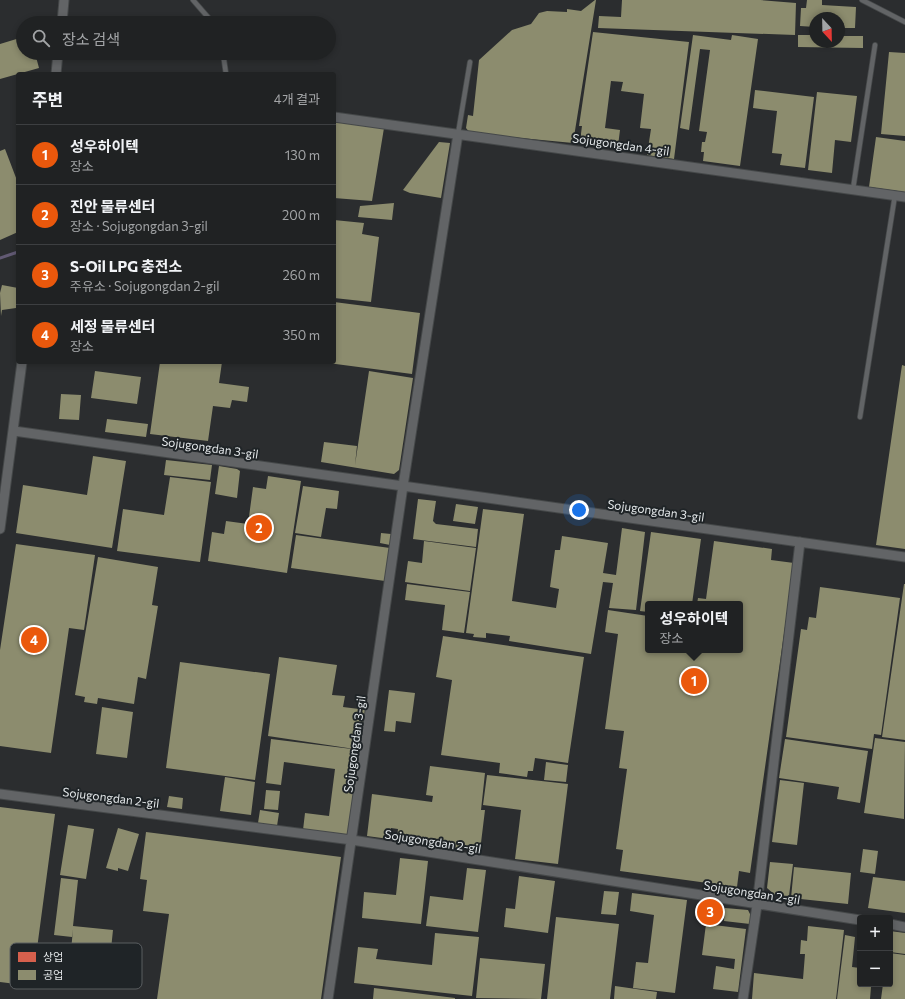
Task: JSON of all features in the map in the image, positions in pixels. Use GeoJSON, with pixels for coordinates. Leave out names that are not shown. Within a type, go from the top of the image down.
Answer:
{"type":"FeatureCollection","features":[{"type":"Feature","properties":{"kind":"street"},"geometry":{"type":"LineString","coordinates":[[63,16],[64,0]]}},
{"type":"Feature","properties":{"kind":"street"},"geometry":{"type":"LineString","coordinates":[[56,72],[57,60]]}},
{"type":"Feature","properties":{"kind":"street","name":"Sojugongdan 4-gil"},"geometry":{"type":"LineString","coordinates":[[336,117],[905,197]]}},
{"type":"Feature","properties":{"kind":"street"},"geometry":{"type":"LineString","coordinates":[[403,486],[458,134]]}},
{"type":"Feature","properties":{"kind":"street"},"geometry":{"type":"LineString","coordinates":[[0,529],[22,364]]}},
{"type":"Feature","properties":{"kind":"street","name":"Sojugongdan 3-gil"},"geometry":{"type":"LineString","coordinates":[[14,431],[905,557]]}},
{"type":"Feature","properties":{"kind":"street","name":"Sojugongdan 3-gil"},"geometry":{"type":"LineString","coordinates":[[328,999],[403,486]]}},
{"type":"Feature","properties":{"kind":"street"},"geometry":{"type":"LineString","coordinates":[[743,999],[757,905],[800,542]]}},
{"type":"Feature","properties":{"kind":"street","name":"Sojugongdan 2-gil"},"geometry":{"type":"LineString","coordinates":[[0,794],[352,840],[857,920]]}},
{"type":"Feature","properties":{"kind":"street"},"geometry":{"type":"LineString","coordinates":[[893,925],[905,927]]}},
{"type":"Feature","properties":{"kind":"lane"},"geometry":{"type":"LineString","coordinates":[[193,0],[207,16]]}},
{"type":"Feature","properties":{"kind":"lane"},"geometry":{"type":"LineString","coordinates":[[862,0],[905,22]]}},
{"type":"Feature","properties":{"kind":"lane"},"geometry":{"type":"LineString","coordinates":[[853,189],[875,45]]}},
{"type":"Feature","properties":{"kind":"lane"},"geometry":{"type":"LineString","coordinates":[[223,60],[226,72]]}},
{"type":"Feature","properties":{"kind":"lane"},"geometry":{"type":"LineString","coordinates":[[458,134],[470,62]]}},
{"type":"Feature","properties":{"kind":"lane"},"geometry":{"type":"LineString","coordinates":[[860,417],[895,195]]}},
{"type":"Feature","properties":{"kind":"building: 상업"},"geometry":{"type":"Polygon","coordinates":[[[704,907],[716,908],[716,917],[703,915],[704,907]]]}},
{"type":"Feature","properties":{"kind":"building: 공업"},"geometry":{"type":"Polygon","coordinates":[[[595,0],[573,143],[470,133],[466,128],[468,115],[473,116],[479,60],[512,30],[531,24],[539,13],[547,11],[567,12],[567,9],[581,11],[595,0]]]}},
{"type":"Feature","properties":{"kind":"building: 공업"},"geometry":{"type":"Polygon","coordinates":[[[622,0],[760,0],[796,3],[795,35],[598,28],[599,16],[621,17],[622,0]]]}},
{"type":"Feature","properties":{"kind":"building: 공업"},"geometry":{"type":"Polygon","coordinates":[[[807,0],[822,0],[822,5],[856,7],[855,28],[845,28],[845,12],[809,12],[809,27],[800,26],[801,8],[806,8],[807,0]]]}},
{"type":"Feature","properties":{"kind":"building: 공업"},"geometry":{"type":"Polygon","coordinates":[[[593,32],[689,42],[674,159],[647,155],[651,129],[640,128],[644,94],[621,91],[623,82],[611,81],[605,128],[620,130],[618,146],[580,141],[582,126],[579,126],[593,32]]]}},
{"type":"Feature","properties":{"kind":"building: 공업"},"geometry":{"type":"Polygon","coordinates":[[[693,35],[731,40],[732,35],[758,39],[740,166],[703,161],[704,152],[701,152],[702,142],[705,142],[707,132],[699,131],[710,50],[700,49],[689,130],[680,128],[693,35]]]}},
{"type":"Feature","properties":{"kind":"building: 공업"},"geometry":{"type":"Polygon","coordinates":[[[798,35],[809,35],[809,47],[798,47],[798,35]]]}},
{"type":"Feature","properties":{"kind":"building: 공업"},"geometry":{"type":"Polygon","coordinates":[[[845,36],[863,36],[863,48],[845,48],[845,36]]]}},
{"type":"Feature","properties":{"kind":"building: 공업"},"geometry":{"type":"Polygon","coordinates":[[[16,39],[16,60],[37,60],[39,68],[25,72],[16,72],[16,74],[0,79],[0,44],[16,39]]]}},
{"type":"Feature","properties":{"kind":"building: 공업"},"geometry":{"type":"Polygon","coordinates":[[[889,52],[905,53],[905,136],[881,134],[889,52]]]}},
{"type":"Feature","properties":{"kind":"building: 공업"},"geometry":{"type":"Polygon","coordinates":[[[755,90],[814,97],[805,168],[780,165],[782,154],[772,153],[777,111],[753,108],[755,90]]]}},
{"type":"Feature","properties":{"kind":"building: 공업"},"geometry":{"type":"Polygon","coordinates":[[[817,92],[857,96],[851,142],[835,140],[832,173],[808,170],[817,92]]]}},
{"type":"Feature","properties":{"kind":"building: 공업"},"geometry":{"type":"Polygon","coordinates":[[[336,121],[384,128],[372,201],[336,198],[336,121]]]}},
{"type":"Feature","properties":{"kind":"building: 공업"},"geometry":{"type":"Polygon","coordinates":[[[876,137],[905,141],[905,192],[869,187],[876,137]]]}},
{"type":"Feature","properties":{"kind":"building: 공업"},"geometry":{"type":"Polygon","coordinates":[[[439,142],[450,143],[441,198],[410,193],[403,190],[439,142]]]}},
{"type":"Feature","properties":{"kind":"building: 공업"},"geometry":{"type":"Polygon","coordinates":[[[5,149],[16,178],[16,233],[0,240],[0,151],[5,149]]]}},
{"type":"Feature","properties":{"kind":"building: 공업"},"geometry":{"type":"Polygon","coordinates":[[[394,203],[392,220],[358,217],[360,206],[394,203]]]}},
{"type":"Feature","properties":{"kind":"building: 공업"},"geometry":{"type":"Polygon","coordinates":[[[336,220],[364,223],[362,234],[379,237],[371,302],[336,298],[336,220]]]}},
{"type":"Feature","properties":{"kind":"building: 공업"},"geometry":{"type":"Polygon","coordinates":[[[2,285],[16,288],[16,308],[2,310],[1,316],[0,293],[2,285]]]}},
{"type":"Feature","properties":{"kind":"building: 공업"},"geometry":{"type":"Polygon","coordinates":[[[336,302],[420,313],[412,374],[336,364],[336,302]]]}},
{"type":"Feature","properties":{"kind":"building: 공업"},"geometry":{"type":"Polygon","coordinates":[[[160,364],[222,364],[219,383],[249,387],[247,402],[232,400],[230,408],[213,406],[208,441],[150,434],[160,364]]]}},
{"type":"Feature","properties":{"kind":"building: 공업"},"geometry":{"type":"Polygon","coordinates":[[[902,365],[905,366],[905,549],[876,545],[902,365]]]}},
{"type":"Feature","properties":{"kind":"building: 공업"},"geometry":{"type":"Polygon","coordinates":[[[95,371],[141,377],[137,404],[91,398],[95,371]]]}},
{"type":"Feature","properties":{"kind":"building: 공업"},"geometry":{"type":"Polygon","coordinates":[[[369,371],[413,378],[399,470],[394,474],[321,462],[324,442],[357,446],[355,465],[369,371]]]}},
{"type":"Feature","properties":{"kind":"building: 공업"},"geometry":{"type":"Polygon","coordinates":[[[61,394],[81,395],[79,420],[59,419],[61,394]]]}},
{"type":"Feature","properties":{"kind":"building: 공업"},"geometry":{"type":"Polygon","coordinates":[[[107,419],[148,424],[146,437],[105,432],[107,419]]]}},
{"type":"Feature","properties":{"kind":"building: 공업"},"geometry":{"type":"Polygon","coordinates":[[[93,456],[126,461],[112,548],[16,533],[23,485],[87,495],[93,456]]]}},
{"type":"Feature","properties":{"kind":"building: 공업"},"geometry":{"type":"Polygon","coordinates":[[[166,460],[212,465],[210,480],[164,475],[166,460]]]}},
{"type":"Feature","properties":{"kind":"building: 공업"},"geometry":{"type":"Polygon","coordinates":[[[219,466],[237,469],[240,471],[237,498],[215,494],[219,466]]]}},
{"type":"Feature","properties":{"kind":"building: 공업"},"geometry":{"type":"Polygon","coordinates":[[[268,476],[301,481],[287,573],[208,561],[212,532],[224,534],[226,521],[248,524],[253,487],[266,489],[268,476]]]}},
{"type":"Feature","properties":{"kind":"building: 공업"},"geometry":{"type":"Polygon","coordinates":[[[170,477],[211,482],[200,562],[117,551],[123,509],[164,515],[170,477]]]}},
{"type":"Feature","properties":{"kind":"building: 공업"},"geometry":{"type":"Polygon","coordinates":[[[303,486],[339,491],[337,509],[326,508],[321,537],[295,533],[303,486]]]}},
{"type":"Feature","properties":{"kind":"building: 공업"},"geometry":{"type":"Polygon","coordinates":[[[418,499],[436,501],[433,521],[436,524],[478,529],[476,547],[413,539],[418,499]]]}},
{"type":"Feature","properties":{"kind":"building: 공업"},"geometry":{"type":"Polygon","coordinates":[[[456,504],[478,507],[475,524],[453,521],[456,504]]]}},
{"type":"Feature","properties":{"kind":"building: 공업"},"geometry":{"type":"Polygon","coordinates":[[[483,509],[524,514],[512,601],[556,608],[559,589],[550,587],[555,550],[560,550],[562,536],[608,543],[603,573],[616,575],[622,528],[645,532],[636,610],[609,608],[613,583],[603,582],[591,654],[509,641],[510,636],[486,633],[486,638],[473,637],[474,634],[466,633],[483,509]]]}},
{"type":"Feature","properties":{"kind":"building: 공업"},"geometry":{"type":"Polygon","coordinates":[[[651,532],[701,539],[692,601],[645,601],[645,612],[640,611],[651,532]]]}},
{"type":"Feature","properties":{"kind":"building: 공업"},"geometry":{"type":"Polygon","coordinates":[[[381,533],[391,534],[390,545],[380,543],[381,533]]]}},
{"type":"Feature","properties":{"kind":"building: 공업"},"geometry":{"type":"Polygon","coordinates":[[[296,535],[390,548],[385,581],[291,568],[296,535]]]}},
{"type":"Feature","properties":{"kind":"building: 공업"},"geometry":{"type":"Polygon","coordinates":[[[424,541],[476,548],[470,591],[405,582],[408,561],[422,563],[424,541]]]}},
{"type":"Feature","properties":{"kind":"building: 공업"},"geometry":{"type":"Polygon","coordinates":[[[714,541],[772,549],[771,560],[794,563],[750,873],[739,871],[737,887],[620,871],[623,850],[616,849],[627,769],[619,768],[624,731],[605,729],[618,634],[605,632],[608,610],[645,616],[645,653],[743,653],[743,601],[698,601],[698,598],[706,599],[714,541]]]}},
{"type":"Feature","properties":{"kind":"building: 공업"},"geometry":{"type":"Polygon","coordinates":[[[16,544],[95,555],[84,630],[69,628],[51,753],[0,746],[0,650],[16,544]]]}},
{"type":"Feature","properties":{"kind":"building: 공업"},"geometry":{"type":"Polygon","coordinates":[[[98,557],[158,567],[152,605],[158,606],[146,679],[138,677],[134,704],[98,698],[97,704],[84,702],[85,697],[75,695],[98,557]]]}},
{"type":"Feature","properties":{"kind":"building: 공업"},"geometry":{"type":"Polygon","coordinates":[[[407,584],[470,592],[464,633],[442,630],[445,605],[405,600],[407,584]]]}},
{"type":"Feature","properties":{"kind":"building: 공업"},"geometry":{"type":"Polygon","coordinates":[[[905,584],[905,740],[882,737],[905,584]]]}},
{"type":"Feature","properties":{"kind":"building: 공업"},"geometry":{"type":"Polygon","coordinates":[[[820,587],[900,598],[881,735],[874,734],[872,749],[786,737],[801,629],[807,630],[809,617],[816,618],[820,587]]]}},
{"type":"Feature","properties":{"kind":"building: 공업"},"geometry":{"type":"Polygon","coordinates":[[[443,636],[584,657],[568,763],[535,758],[533,771],[528,771],[527,777],[499,773],[500,763],[441,755],[452,680],[436,677],[443,636]]]}},
{"type":"Feature","properties":{"kind":"building: 공업"},"geometry":{"type":"Polygon","coordinates":[[[279,657],[337,665],[332,695],[345,696],[343,707],[367,710],[361,750],[268,736],[279,657]]]}},
{"type":"Feature","properties":{"kind":"building: 공업"},"geometry":{"type":"Polygon","coordinates":[[[180,662],[270,674],[255,780],[166,768],[180,662]]]}},
{"type":"Feature","properties":{"kind":"building: 공업"},"geometry":{"type":"Polygon","coordinates":[[[389,690],[415,693],[411,723],[396,721],[395,732],[384,731],[389,690]]]}},
{"type":"Feature","properties":{"kind":"building: 공업"},"geometry":{"type":"Polygon","coordinates":[[[102,707],[133,712],[127,758],[96,754],[102,707]]]}},
{"type":"Feature","properties":{"kind":"building: 공업"},"geometry":{"type":"Polygon","coordinates":[[[875,738],[905,742],[904,819],[864,813],[875,738]]]}},
{"type":"Feature","properties":{"kind":"building: 공업"},"geometry":{"type":"Polygon","coordinates":[[[271,739],[360,750],[350,832],[346,835],[303,830],[305,813],[329,816],[335,769],[284,762],[281,785],[266,783],[271,739]]]}},
{"type":"Feature","properties":{"kind":"building: 공업"},"geometry":{"type":"Polygon","coordinates":[[[785,739],[868,751],[860,803],[837,799],[839,787],[779,778],[785,739]]]}},
{"type":"Feature","properties":{"kind":"building: 공업"},"geometry":{"type":"Polygon","coordinates":[[[546,762],[568,765],[566,782],[544,780],[546,762]]]}},
{"type":"Feature","properties":{"kind":"building: 공업"},"geometry":{"type":"Polygon","coordinates":[[[430,766],[485,773],[481,810],[485,810],[480,851],[397,840],[398,829],[391,828],[389,839],[367,836],[372,794],[432,802],[433,796],[426,795],[430,766]]]}},
{"type":"Feature","properties":{"kind":"building: 공업"},"geometry":{"type":"Polygon","coordinates":[[[487,775],[568,784],[558,864],[515,859],[521,810],[483,805],[487,775]]]}},
{"type":"Feature","properties":{"kind":"building: 공업"},"geometry":{"type":"Polygon","coordinates":[[[225,777],[255,782],[251,815],[220,811],[225,777]]]}},
{"type":"Feature","properties":{"kind":"building: 공업"},"geometry":{"type":"Polygon","coordinates":[[[780,780],[804,783],[797,845],[772,842],[780,780]]]}},
{"type":"Feature","properties":{"kind":"building: 공업"},"geometry":{"type":"Polygon","coordinates":[[[266,790],[280,791],[278,810],[264,809],[266,790]]]}},
{"type":"Feature","properties":{"kind":"building: 공업"},"geometry":{"type":"Polygon","coordinates":[[[169,796],[183,798],[182,809],[167,807],[169,796]]]}},
{"type":"Feature","properties":{"kind":"building: 공업"},"geometry":{"type":"Polygon","coordinates":[[[0,807],[55,814],[38,943],[10,943],[10,983],[0,982],[0,807]]]}},
{"type":"Feature","properties":{"kind":"building: 공업"},"geometry":{"type":"Polygon","coordinates":[[[260,810],[279,813],[277,826],[258,823],[260,810]]]}},
{"type":"Feature","properties":{"kind":"building: 공업"},"geometry":{"type":"Polygon","coordinates":[[[68,825],[94,829],[86,879],[60,875],[68,825]]]}},
{"type":"Feature","properties":{"kind":"building: 공업"},"geometry":{"type":"Polygon","coordinates":[[[118,828],[139,834],[128,871],[118,868],[118,871],[106,868],[118,828]]]}},
{"type":"Feature","properties":{"kind":"building: 공업"},"geometry":{"type":"Polygon","coordinates":[[[146,832],[341,857],[321,999],[157,999],[169,914],[143,911],[147,880],[140,879],[146,832]]]}},
{"type":"Feature","properties":{"kind":"building: 공업"},"geometry":{"type":"Polygon","coordinates":[[[863,849],[878,851],[875,874],[860,872],[863,849]]]}},
{"type":"Feature","properties":{"kind":"building: 공업"},"geometry":{"type":"Polygon","coordinates":[[[400,858],[428,861],[421,924],[362,918],[364,892],[396,895],[400,858]]]}},
{"type":"Feature","properties":{"kind":"building: 공업"},"geometry":{"type":"Polygon","coordinates":[[[770,862],[793,864],[789,896],[775,895],[767,888],[770,862]]]}},
{"type":"Feature","properties":{"kind":"building: 공업"},"geometry":{"type":"Polygon","coordinates":[[[794,867],[851,873],[848,904],[791,898],[794,867]]]}},
{"type":"Feature","properties":{"kind":"building: 공업"},"geometry":{"type":"Polygon","coordinates":[[[467,868],[486,870],[478,932],[426,926],[430,896],[463,900],[467,868]]]}},
{"type":"Feature","properties":{"kind":"building: 공업"},"geometry":{"type":"Polygon","coordinates":[[[519,876],[555,881],[548,933],[504,927],[506,908],[515,909],[519,876]]]}},
{"type":"Feature","properties":{"kind":"building: 공업"},"geometry":{"type":"Polygon","coordinates":[[[873,877],[905,881],[905,913],[868,908],[873,877]]]}},
{"type":"Feature","properties":{"kind":"building: 공업"},"geometry":{"type":"Polygon","coordinates":[[[61,878],[78,880],[73,926],[113,930],[112,943],[72,943],[73,929],[72,937],[54,935],[61,878]]]}},
{"type":"Feature","properties":{"kind":"building: 공업"},"geometry":{"type":"Polygon","coordinates":[[[604,891],[619,892],[616,915],[601,914],[604,891]]]}},
{"type":"Feature","properties":{"kind":"building: 공업"},"geometry":{"type":"Polygon","coordinates":[[[632,893],[687,900],[675,993],[633,988],[636,962],[648,963],[654,915],[630,911],[632,893]]]}},
{"type":"Feature","properties":{"kind":"building: 공업"},"geometry":{"type":"Polygon","coordinates":[[[725,908],[748,910],[751,916],[750,924],[724,921],[725,908]]]}},
{"type":"Feature","properties":{"kind":"building: 공업"},"geometry":{"type":"Polygon","coordinates":[[[556,917],[619,924],[610,999],[547,999],[556,917]]]}},
{"type":"Feature","properties":{"kind":"building: 공업"},"geometry":{"type":"Polygon","coordinates":[[[706,924],[746,929],[738,992],[713,989],[716,966],[734,969],[735,959],[702,955],[706,924]]]}},
{"type":"Feature","properties":{"kind":"building: 공업"},"geometry":{"type":"Polygon","coordinates":[[[808,926],[844,930],[836,999],[752,999],[754,973],[803,979],[805,954],[800,954],[801,940],[807,941],[808,926]]]}},
{"type":"Feature","properties":{"kind":"building: 공업"},"geometry":{"type":"Polygon","coordinates":[[[893,931],[905,933],[905,954],[893,952],[893,931]]]}},
{"type":"Feature","properties":{"kind":"building: 공업"},"geometry":{"type":"Polygon","coordinates":[[[435,933],[479,937],[472,996],[354,983],[358,947],[378,949],[376,959],[432,965],[435,933]]]}},
{"type":"Feature","properties":{"kind":"building: 공업"},"geometry":{"type":"Polygon","coordinates":[[[845,935],[855,937],[852,967],[857,968],[857,987],[871,987],[870,999],[837,999],[845,935]]]}},
{"type":"Feature","properties":{"kind":"building: 공업"},"geometry":{"type":"Polygon","coordinates":[[[893,953],[905,955],[905,999],[881,999],[883,987],[893,987],[893,953]]]}},
{"type":"Feature","properties":{"kind":"building: 공업"},"geometry":{"type":"Polygon","coordinates":[[[480,958],[545,964],[541,999],[476,998],[480,958]]]}},
{"type":"Feature","properties":{"kind":"building: 공업"},"geometry":{"type":"Polygon","coordinates":[[[615,986],[657,992],[656,999],[614,999],[615,986]]]}},
{"type":"Feature","properties":{"kind":"building: 공업"},"geometry":{"type":"Polygon","coordinates":[[[374,988],[455,998],[455,999],[373,999],[374,988]]]}},
{"type":"Feature","properties":{"kind":"waterway"},"geometry":{"type":"LineString","coordinates":[[0,258],[16,253]]}},
{"type":"Feature","properties":{"kind":"place","name":"진안 물류센터"},"geometry":{"type":"Point","coordinates":[259,528]}},
{"type":"Feature","properties":{"kind":"place","name":"세정 물류센터"},"geometry":{"type":"Point","coordinates":[34,640]}},
{"type":"Feature","properties":{"kind":"place","name":"성우하이텍"},"geometry":{"type":"Point","coordinates":[694,681]}},
{"type":"Feature","properties":{"kind":"place","name":"S-Oil LPG 충전소"},"geometry":{"type":"Point","coordinates":[710,912]}}]}
